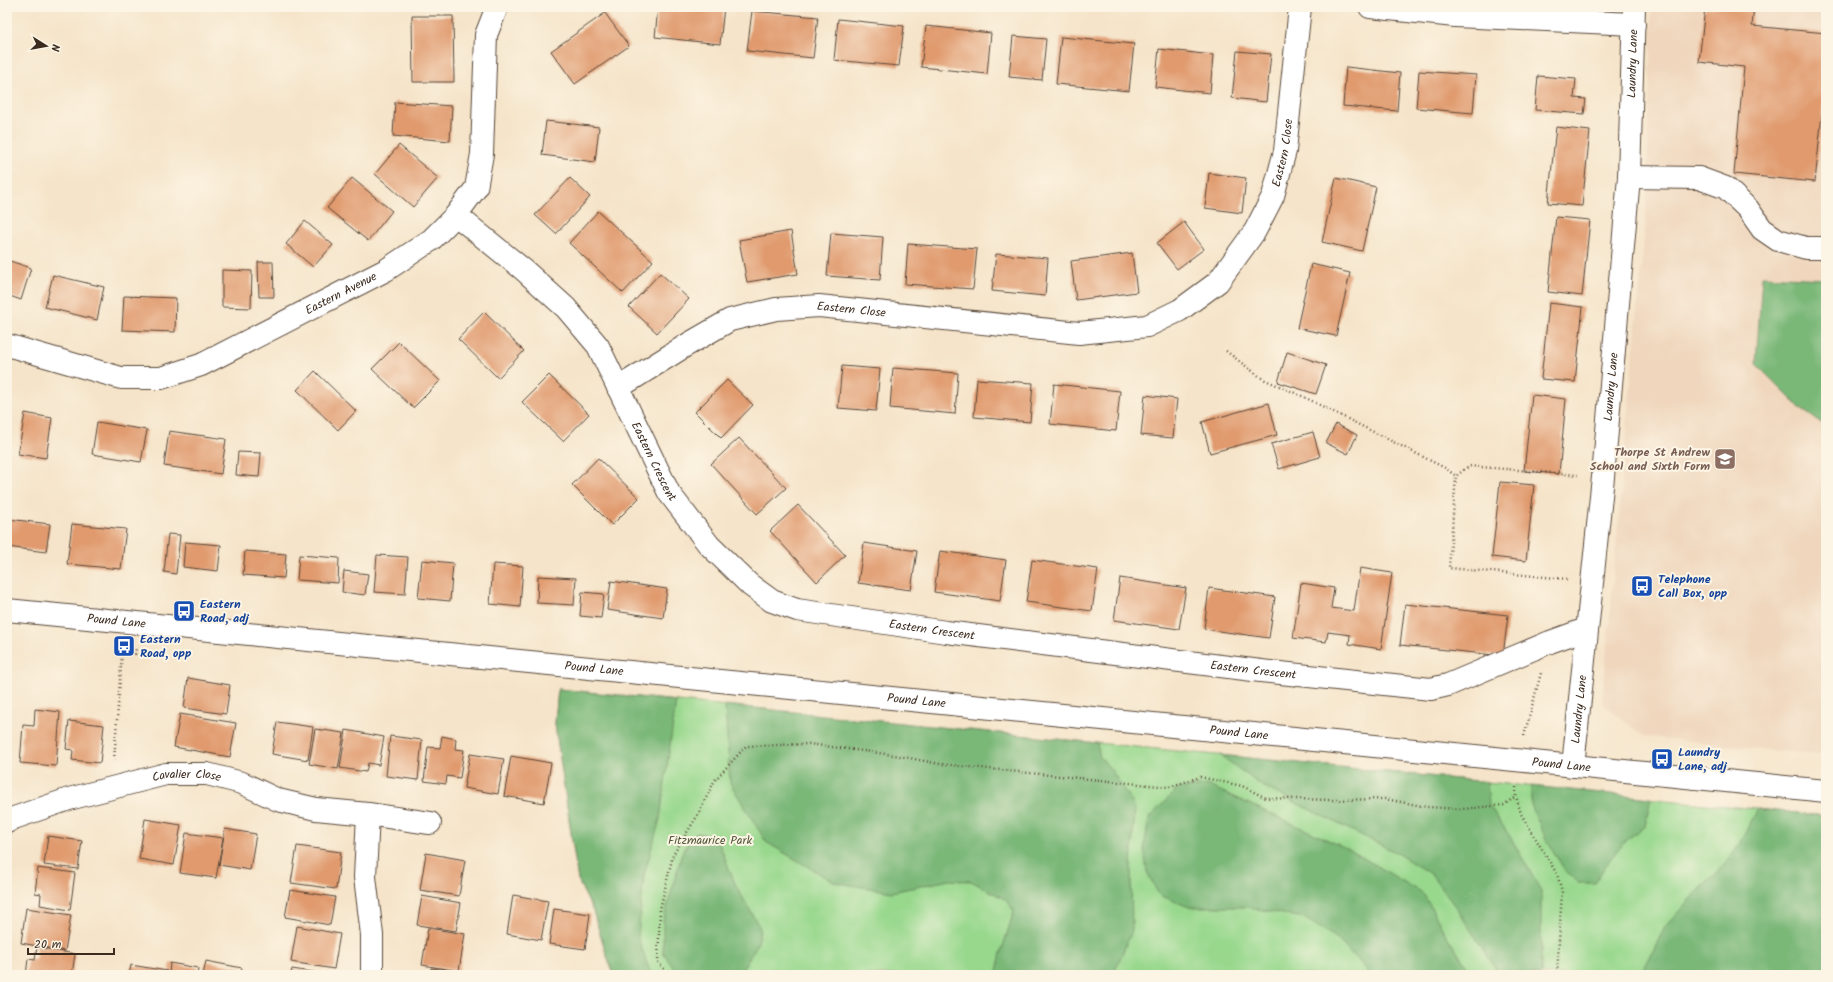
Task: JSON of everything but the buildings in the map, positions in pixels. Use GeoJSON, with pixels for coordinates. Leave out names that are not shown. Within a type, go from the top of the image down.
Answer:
{"type":"FeatureCollection","features":[{"type":"Feature","properties":{"kind":"street","name":"Eastern Avenue"},"geometry":{"type":"LineString","coordinates":[[7,345],[121,378],[161,378],[201,365],[386,270],[431,240],[456,215],[476,188],[482,154],[486,35],[497,7]]}},
{"type":"Feature","properties":{"kind":"street","name":"Eastern Close"},"geometry":{"type":"LineString","coordinates":[[618,388],[730,320],[776,309],[819,306],[1080,333],[1147,326],[1180,310],[1218,282],[1255,230],[1273,196],[1284,151],[1300,7]]}},
{"type":"Feature","properties":{"kind":"street"},"geometry":{"type":"LineString","coordinates":[[1370,7],[1455,16],[1634,15]]}},
{"type":"Feature","properties":{"kind":"street","name":"Laundry Lane"},"geometry":{"type":"LineString","coordinates":[[1573,766],[1586,628],[1603,477],[1629,177],[1634,15]]}},
{"type":"Feature","properties":{"kind":"street"},"geometry":{"type":"LineString","coordinates":[[1629,177],[1699,178],[1726,188],[1748,210],[1762,229],[1778,240],[1806,248],[1826,248]]}},
{"type":"Feature","properties":{"kind":"street","name":"Eastern Crescent"},"geometry":{"type":"LineString","coordinates":[[456,215],[566,308],[598,346],[669,492],[709,545],[750,585],[772,601],[797,610],[946,632],[1253,670],[1431,689],[1448,685],[1586,628]]}},
{"type":"Feature","properties":{"kind":"street","name":"Pound Lane"},"geometry":{"type":"LineString","coordinates":[[7,610],[1826,791]]}},
{"type":"Feature","properties":{"kind":"street","name":"Cavalier Close"},"geometry":{"type":"LineString","coordinates":[[7,822],[14,818],[69,799],[166,774],[207,774],[242,783],[286,801],[316,809],[368,814],[430,823]]}},
{"type":"Feature","properties":{"kind":"street"},"geometry":{"type":"LineString","coordinates":[[368,814],[364,877],[372,935],[372,975]]}},
{"type":"Feature","properties":{"kind":"path"},"geometry":{"type":"LineString","coordinates":[[1226,351],[1264,379],[1302,396],[1446,468],[1456,476]]}},
{"type":"Feature","properties":{"kind":"path"},"geometry":{"type":"LineString","coordinates":[[1591,581],[1449,568],[1456,476],[1469,466],[1603,477]]}},
{"type":"Feature","properties":{"kind":"path"},"geometry":{"type":"LineString","coordinates":[[112,787],[122,653],[135,654],[138,623]]}},
{"type":"Feature","properties":{"kind":"path"},"geometry":{"type":"LineString","coordinates":[[1550,642],[1525,732],[1519,761],[1516,796],[1521,814],[1557,874],[1562,891],[1557,975]]}},
{"type":"Feature","properties":{"kind":"path"},"geometry":{"type":"LineString","coordinates":[[669,975],[658,962],[660,909],[673,855],[696,818],[715,780],[746,746],[809,744],[894,755],[940,764],[1169,787],[1200,777],[1242,786],[1266,798],[1332,800],[1385,799],[1427,807],[1462,809],[1504,805],[1516,796]]}},
{"type":"Feature","properties":{"kind":"shaded area","name":"Thorpe St Andrew School and Sixth Form"},"geometry":{"type":"Polygon","coordinates":[[[1652,7],[1826,7],[1826,756],[1644,736],[1602,703],[1646,216],[1652,7]]]}},
{"type":"Feature","properties":{"kind":"green space"},"geometry":{"type":"Polygon","coordinates":[[[1762,276],[1826,279],[1826,426],[1801,409],[1756,364],[1762,276]]]}},
{"type":"Feature","properties":{"kind":"green space","name":"Fitzmaurice Park"},"geometry":{"type":"Polygon","coordinates":[[[558,689],[1826,816],[1826,975],[613,975],[593,911],[578,880],[555,724],[558,689]]]}},
{"type":"Feature","properties":{"kind":"green space"},"geometry":{"type":"Polygon","coordinates":[[[558,689],[676,701],[660,819],[644,875],[638,937],[651,975],[613,975],[593,911],[578,880],[555,724],[558,689]]]}},
{"type":"Feature","properties":{"kind":"green space"},"geometry":{"type":"Polygon","coordinates":[[[725,705],[1097,743],[1100,757],[1112,771],[1135,807],[1131,866],[1132,931],[1113,975],[996,975],[1014,911],[1005,899],[971,881],[949,880],[892,892],[834,882],[766,842],[730,783],[725,705]]]}},
{"type":"Feature","properties":{"kind":"green space"},"geometry":{"type":"Polygon","coordinates":[[[1220,755],[1487,782],[1489,805],[1511,838],[1541,891],[1541,975],[1500,975],[1457,909],[1432,875],[1395,852],[1262,786],[1220,755]]]}},
{"type":"Feature","properties":{"kind":"green space"},"geometry":{"type":"Polygon","coordinates":[[[1207,785],[1348,849],[1423,893],[1443,930],[1472,975],[1368,975],[1367,970],[1335,937],[1304,918],[1247,907],[1189,907],[1159,895],[1147,872],[1144,848],[1149,818],[1177,789],[1207,785]]]}},
{"type":"Feature","properties":{"kind":"green space"},"geometry":{"type":"Polygon","coordinates":[[[1531,786],[1651,798],[1645,826],[1622,845],[1605,866],[1595,883],[1578,883],[1564,869],[1546,839],[1531,805],[1531,786]]]}},
{"type":"Feature","properties":{"kind":"green space"},"geometry":{"type":"Polygon","coordinates":[[[1758,809],[1826,816],[1826,975],[1641,975],[1665,927],[1691,898],[1713,877],[1735,851],[1758,809]]]}},
{"type":"Feature","properties":{"kind":"green space"},"geometry":{"type":"Polygon","coordinates":[[[696,833],[716,836],[736,886],[760,928],[758,943],[739,975],[678,975],[663,952],[663,921],[683,850],[696,833]]]}},
{"type":"Feature","properties":{"kind":"place","name":"Thorpe St Andrew School and Sixth Form"},"geometry":{"type":"Point","coordinates":[1725,459]}},
{"type":"Feature","properties":{"kind":"place","name":"Telephone Call Box, opp"},"geometry":{"type":"Point","coordinates":[1642,586]}},
{"type":"Feature","properties":{"kind":"place","name":"Eastern Road, adj"},"geometry":{"type":"Point","coordinates":[184,611]}},
{"type":"Feature","properties":{"kind":"place","name":"Eastern Road, opp"},"geometry":{"type":"Point","coordinates":[124,646]}},
{"type":"Feature","properties":{"kind":"place","name":"Laundry Lane, adj"},"geometry":{"type":"Point","coordinates":[1662,759]}}]}
